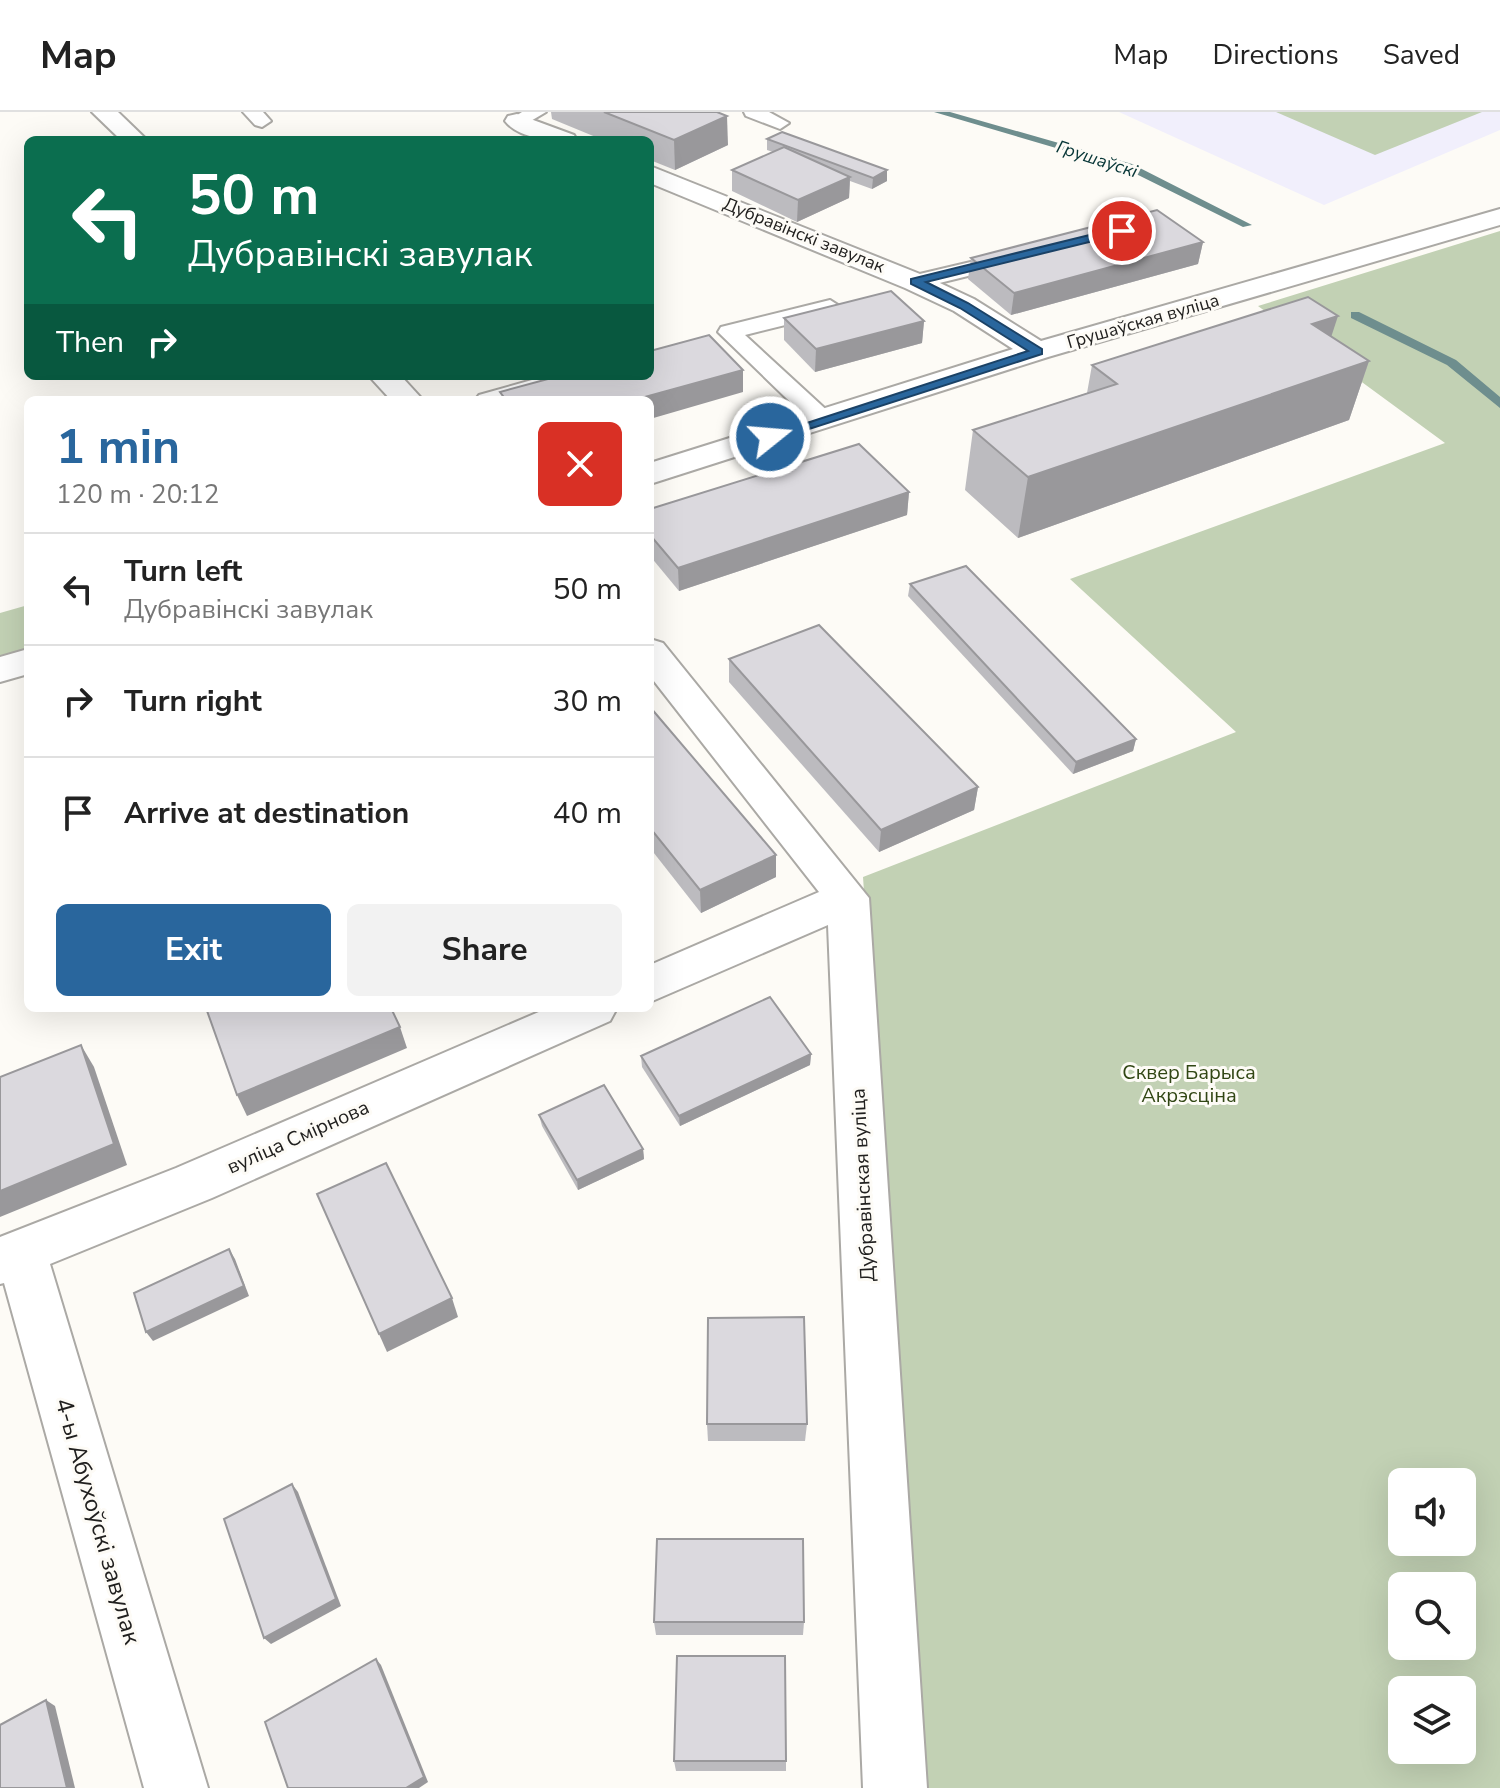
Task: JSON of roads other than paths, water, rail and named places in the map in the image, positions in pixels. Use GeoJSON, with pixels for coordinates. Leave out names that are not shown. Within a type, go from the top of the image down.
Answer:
{"type":"FeatureCollection","features":[{"type":"Feature","properties":{"kind":"street"},"geometry":{"type":"LineString","coordinates":[[104,112],[131,136]]}},
{"type":"Feature","properties":{"kind":"street"},"geometry":{"type":"LineString","coordinates":[[527,116],[559,136]]}},
{"type":"Feature","properties":{"kind":"street","name":"Дубравінскі завулак"},"geometry":{"type":"LineString","coordinates":[[654,176],[858,256],[915,282],[964,305],[1037,351]]}},
{"type":"Feature","properties":{"kind":"street","name":"Грушаўская вуліца"},"geometry":{"type":"LineString","coordinates":[[654,473],[1037,351],[1500,217]]}},
{"type":"Feature","properties":{"kind":"street"},"geometry":{"type":"LineString","coordinates":[[388,380],[404,396]]}},
{"type":"Feature","properties":{"kind":"street"},"geometry":{"type":"LineString","coordinates":[[654,656],[848,898],[654,982]]}},
{"type":"Feature","properties":{"kind":"street"},"geometry":{"type":"LineString","coordinates":[[0,670],[24,662]]}},
{"type":"Feature","properties":{"kind":"street","name":"Дубравінская вуліца"},"geometry":{"type":"LineString","coordinates":[[848,898],[895,1788]]}},
{"type":"Feature","properties":{"kind":"street","name":"вуліца Смірнова"},"geometry":{"type":"LineString","coordinates":[[10,1257],[194,1183],[585,1012]]}},
{"type":"Feature","properties":{"kind":"street","name":"4-ы Абухоўскі завулак"},"geometry":{"type":"LineString","coordinates":[[10,1257],[176,1788]]}},
{"type":"Feature","properties":{"kind":"lane"},"geometry":{"type":"LineString","coordinates":[[753,112],[780,123]]}},
{"type":"Feature","properties":{"kind":"lane"},"geometry":{"type":"LineString","coordinates":[[915,282],[1033,253]]}},
{"type":"Feature","properties":{"kind":"lane"},"geometry":{"type":"LineString","coordinates":[[703,339],[850,301]]}},
{"type":"Feature","properties":{"kind":"lane"},"geometry":{"type":"LineString","coordinates":[[729,332],[823,420]]}},
{"type":"Feature","properties":{"kind":"lane"},"geometry":{"type":"LineString","coordinates":[[501,396],[558,380]]}},
{"type":"Feature","properties":{"kind":"waterway","name":"Грушаўскі"},"geometry":{"type":"LineString","coordinates":[[939,112],[1128,166],[1247,225]]}},
{"type":"Feature","properties":{"kind":"waterway","name":"Грушаўскі"},"geometry":{"type":"LineString","coordinates":[[1355,315],[1451,363],[1500,404]]}},
{"type":"Feature","properties":{"kind":"park label","name":"Сквер Барыса Акрэсціна"},"geometry":{"type":"Point","coordinates":[1189,1084]}}]}
